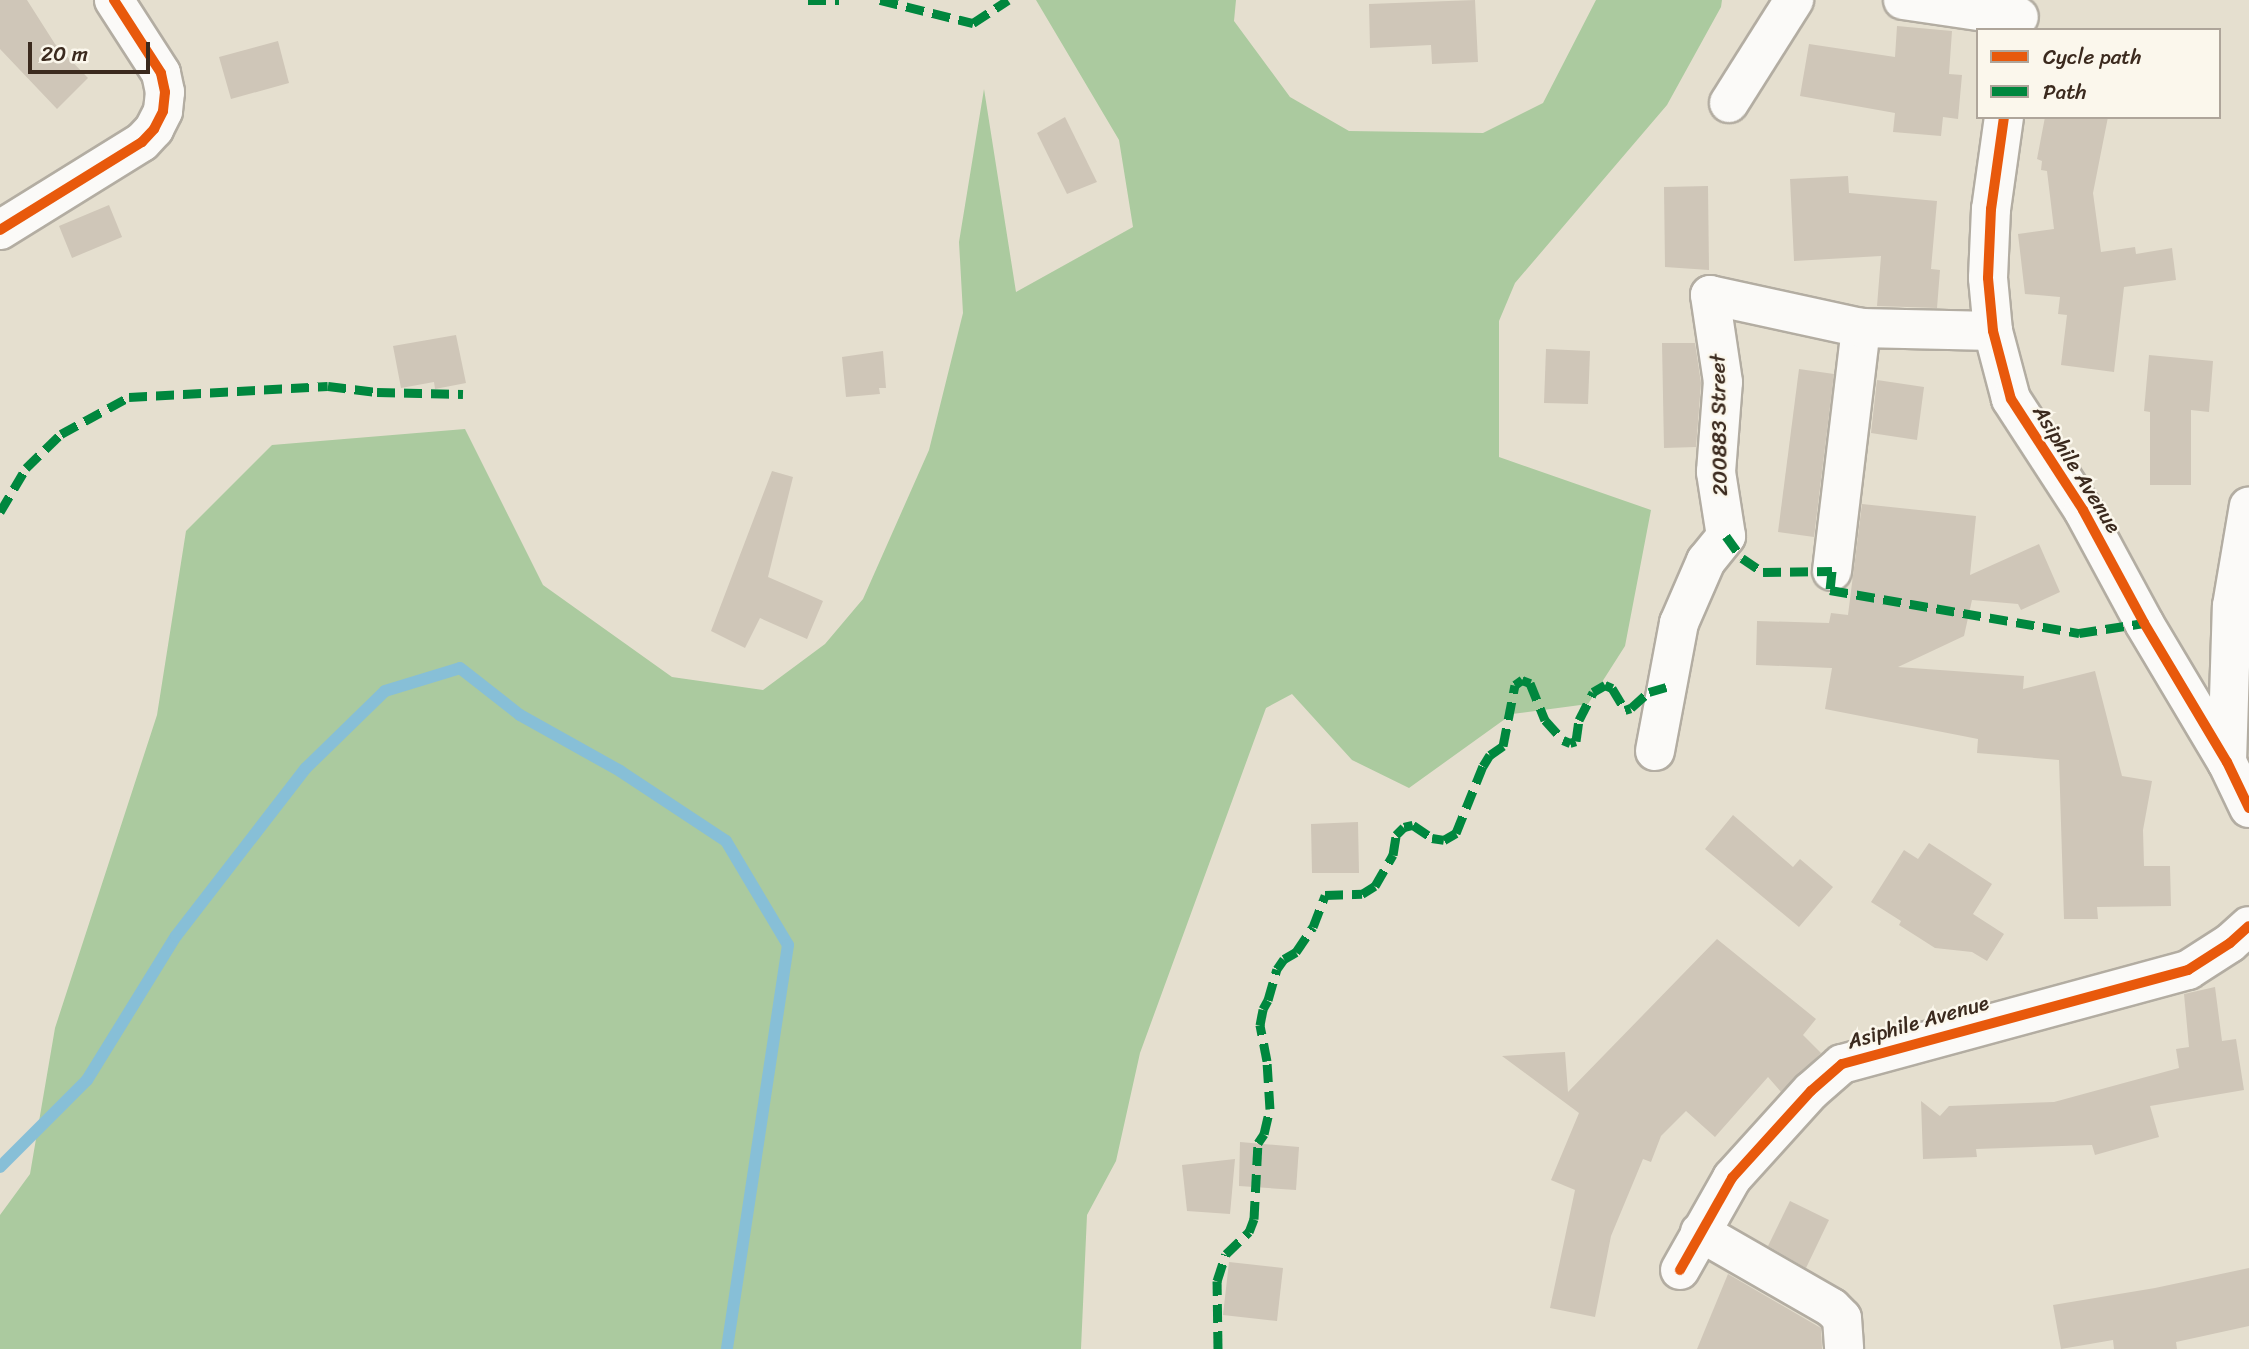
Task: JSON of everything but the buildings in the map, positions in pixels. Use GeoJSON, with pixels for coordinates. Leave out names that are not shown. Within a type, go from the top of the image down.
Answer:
{"type":"FeatureCollection","features":[{"type":"Feature","properties":{"kind":"street"},"geometry":{"type":"LineString","coordinates":[[0,230],[142,142],[154,129],[163,111],[165,92],[161,73],[114,0]]}},
{"type":"Feature","properties":{"kind":"street"},"geometry":{"type":"LineString","coordinates":[[1729,103],[1794,0]]}},
{"type":"Feature","properties":{"kind":"street"},"geometry":{"type":"LineString","coordinates":[[1903,0],[2020,15]]}},
{"type":"Feature","properties":{"kind":"street","name":"Asiphile Avenue"},"geometry":{"type":"LineString","coordinates":[[2004,119],[1992,209],[1988,278],[1993,331],[2011,399],[2083,510],[2144,623],[2227,761],[2249,808]]}},
{"type":"Feature","properties":{"kind":"street","name":"200883 Street"},"geometry":{"type":"LineString","coordinates":[[1656,751],[1679,623],[1706,561],[1726,536],[1716,472],[1723,382],[1710,295],[1861,328]]}},
{"type":"Feature","properties":{"kind":"street"},"geometry":{"type":"LineString","coordinates":[[1832,571],[1861,328],[1993,331]]}},
{"type":"Feature","properties":{"kind":"street"},"geometry":{"type":"LineString","coordinates":[[2227,761],[2249,506]]}},
{"type":"Feature","properties":{"kind":"street","name":"Asiphile Avenue"},"geometry":{"type":"LineString","coordinates":[[1680,1270],[1732,1178],[1811,1091],[1842,1064],[1871,1053],[2188,970],[2230,943],[2249,926]]}},
{"type":"Feature","properties":{"kind":"street"},"geometry":{"type":"LineString","coordinates":[[1700,1231],[1832,1308],[1842,1318],[1844,1349]]}},
{"type":"Feature","properties":{"kind":"green space"},"geometry":{"type":"Polygon","coordinates":[[[1036,0],[1236,0],[1234,21],[1290,97],[1349,131],[1483,133],[1543,103],[1596,0],[1722,0],[1721,7],[1667,105],[1515,283],[1499,321],[1499,457],[1651,510],[1625,646],[1588,704],[1512,714],[1409,788],[1352,760],[1292,694],[1266,708],[1140,1053],[1116,1161],[1087,1215],[1081,1349],[0,1349],[0,1215],[30,1174],[55,1028],[157,715],[186,531],[272,445],[465,429],[543,585],[672,677],[763,690],[825,644],[863,599],[929,450],[963,313],[959,242],[984,89],[1016,292],[1133,227],[1119,140],[1036,0]]]}},
{"type":"Feature","properties":{"kind":"waterway"},"geometry":{"type":"LineString","coordinates":[[0,1167],[87,1080],[176,936],[306,768],[385,691],[460,668],[520,715],[620,771],[726,841],[788,945],[727,1349]]}},
{"type":"Feature","properties":{"kind":"marked path"},"geometry":{"type":"LineString","coordinates":[[808,0],[839,0]]}},
{"type":"Feature","properties":{"kind":"marked path"},"geometry":{"type":"LineString","coordinates":[[880,0],[973,23],[1008,0]]}},
{"type":"Feature","properties":{"kind":"marked path"},"geometry":{"type":"LineString","coordinates":[[0,512],[26,468],[61,434],[129,397],[328,386],[377,392],[463,394]]}},
{"type":"Feature","properties":{"kind":"marked path"},"geometry":{"type":"LineString","coordinates":[[1726,536],[1742,558],[1763,572],[1832,571],[1830,590],[2079,633],[2144,623]]}},
{"type":"Feature","properties":{"kind":"marked path"},"geometry":{"type":"LineString","coordinates":[[1218,1349],[1217,1281],[1226,1254],[1249,1232],[1254,1219],[1258,1143],[1264,1134],[1270,1109],[1267,1061],[1260,1025],[1263,1009],[1277,969],[1284,959],[1296,952],[1313,927],[1325,895],[1362,894],[1375,886],[1393,855],[1396,835],[1404,827],[1413,825],[1432,838],[1444,840],[1456,833],[1483,766],[1490,755],[1503,746],[1515,685],[1522,680],[1530,683],[1545,720],[1563,740],[1570,743],[1576,741],[1579,720],[1593,692],[1605,685],[1612,688],[1625,710],[1649,692],[1666,687]]}},
{"type":"Feature","properties":{"kind":"cycle path"},"geometry":{"type":"LineString","coordinates":[[0,230],[142,142],[154,129],[163,111],[165,92],[161,73],[114,0]]}},
{"type":"Feature","properties":{"kind":"cycle path"},"geometry":{"type":"LineString","coordinates":[[2004,119],[1991,209],[1988,278],[1993,331],[2011,399],[2083,510],[2144,623],[2227,762],[2249,808]]}},
{"type":"Feature","properties":{"kind":"cycle path"},"geometry":{"type":"LineString","coordinates":[[1680,1270],[1732,1178],[1811,1091],[1842,1064],[2188,970],[2230,943],[2249,926]]}}]}
